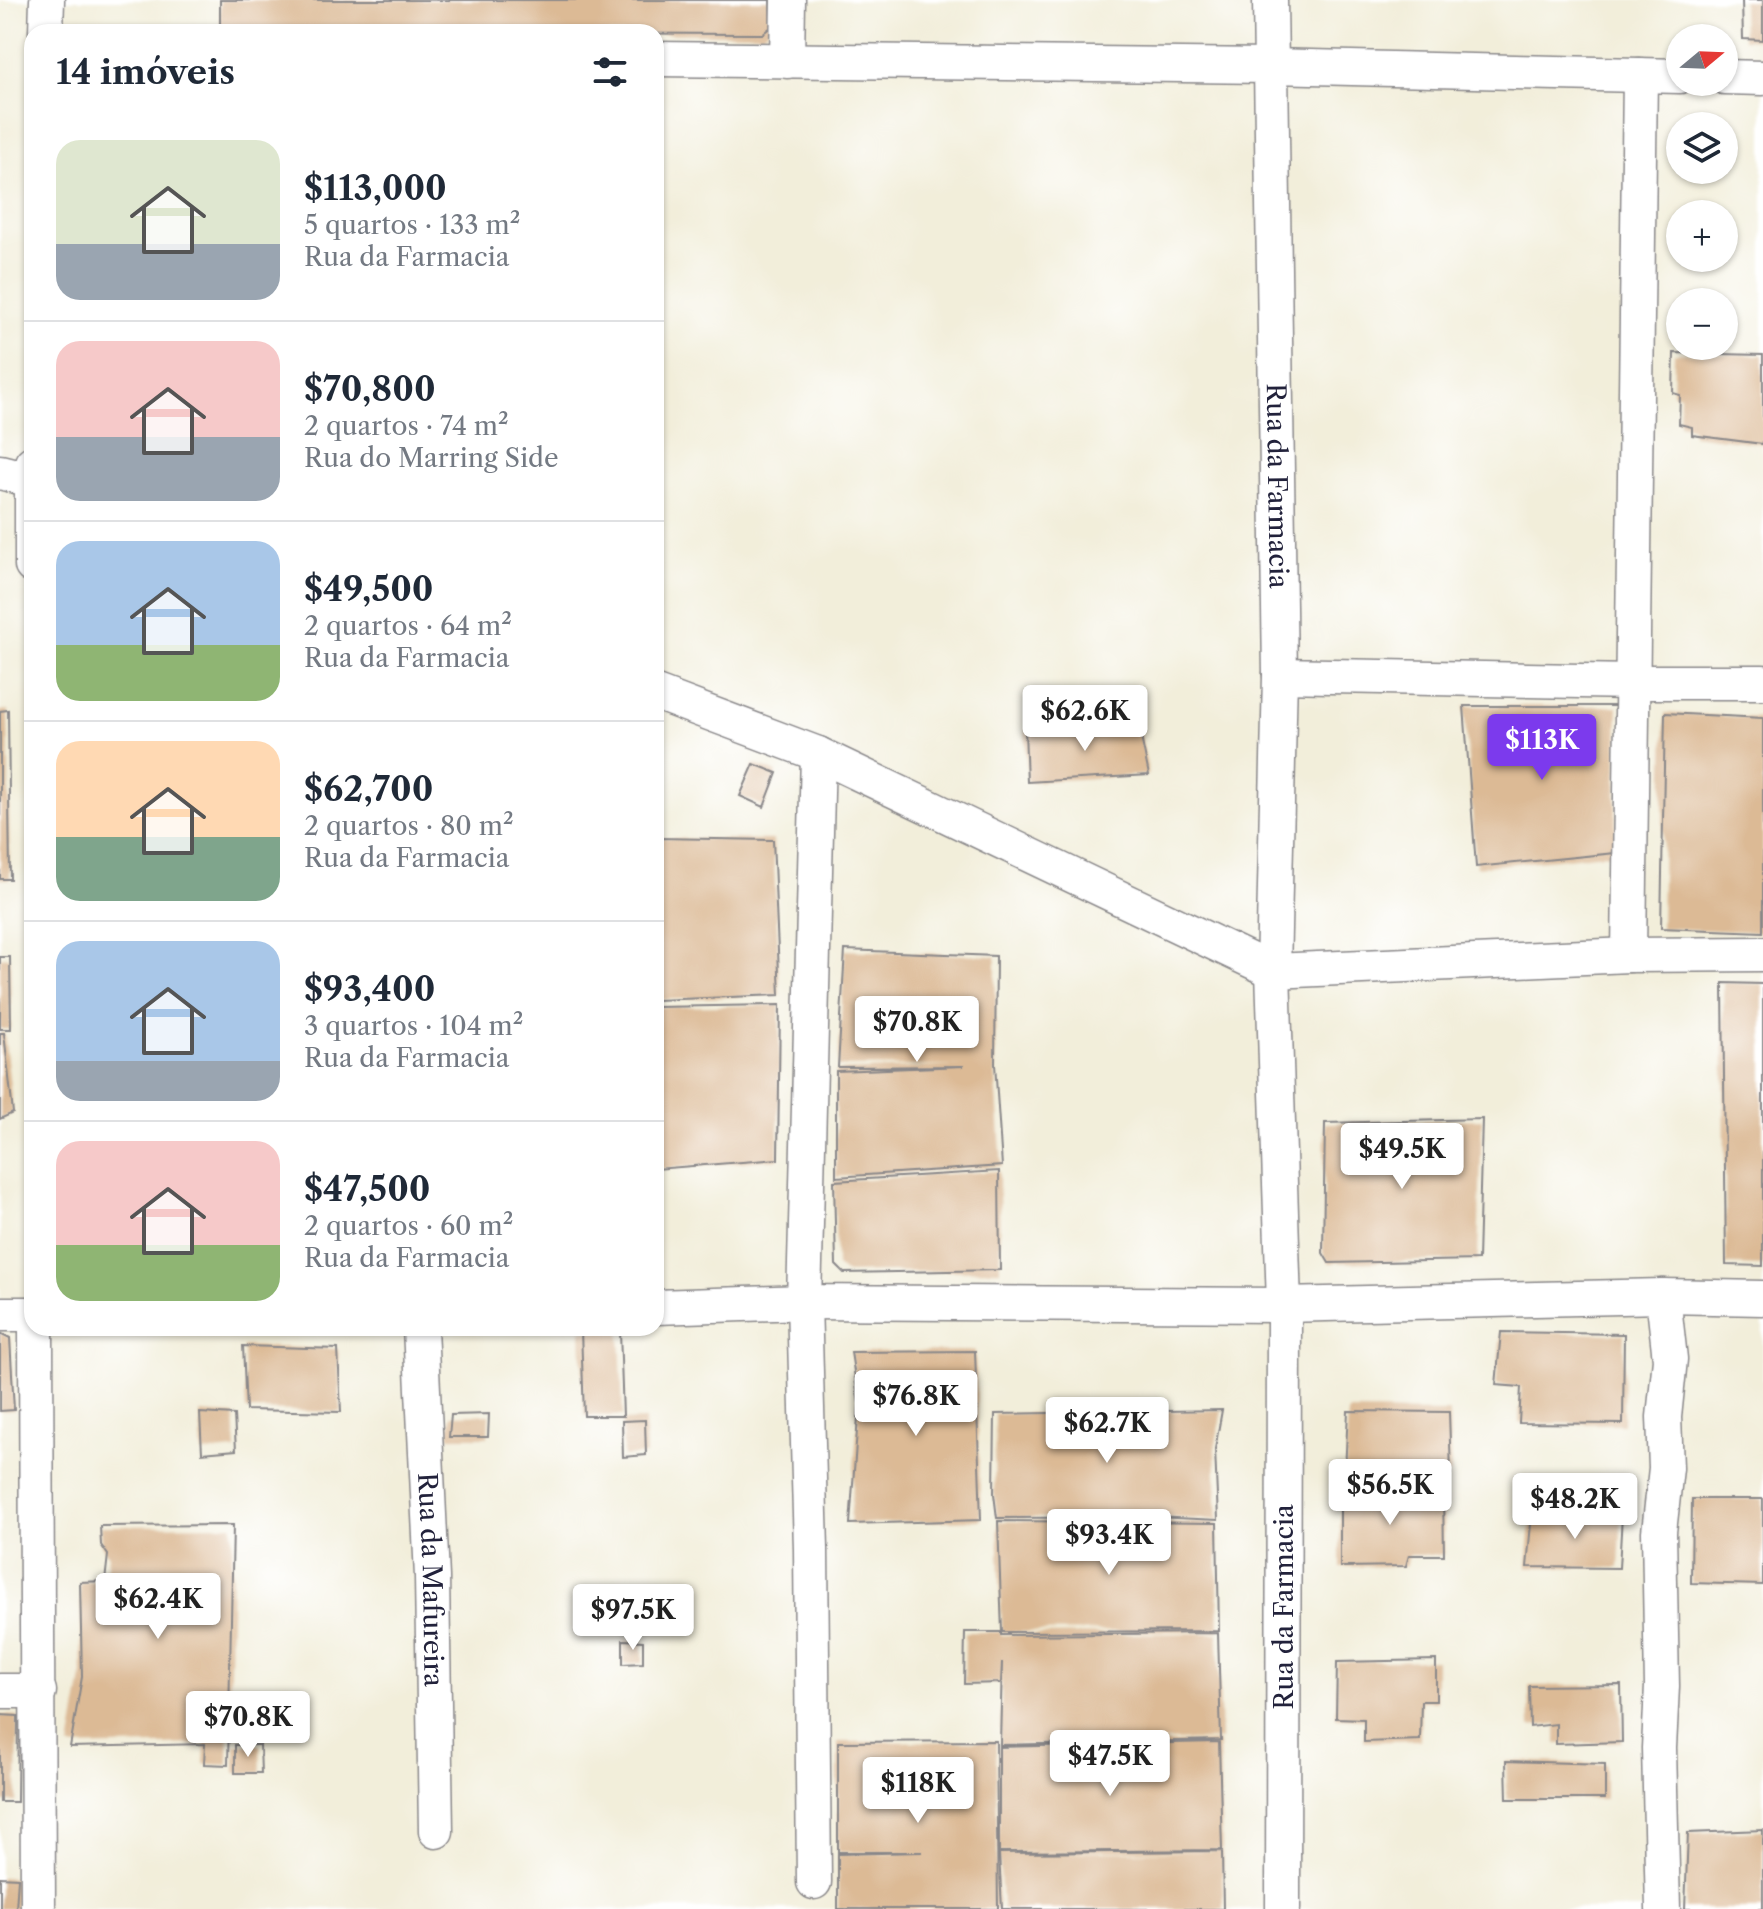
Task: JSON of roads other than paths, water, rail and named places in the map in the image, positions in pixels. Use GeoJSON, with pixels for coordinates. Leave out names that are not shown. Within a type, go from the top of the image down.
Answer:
{"type":"FeatureCollection","features":[{"type":"Feature","properties":{"kind":"street"},"geometry":{"type":"LineString","coordinates":[[46,24],[47,0]]}},
{"type":"Feature","properties":{"kind":"street"},"geometry":{"type":"LineString","coordinates":[[787,61],[788,0]]}},
{"type":"Feature","properties":{"kind":"street","name":"Rua da Farmacia"},"geometry":{"type":"LineString","coordinates":[[1270,0],[1280,675],[1273,971],[1284,1305],[1283,1909]]}},
{"type":"Feature","properties":{"kind":"street"},"geometry":{"type":"LineString","coordinates":[[664,59],[1270,66],[1666,76]]}},
{"type":"Feature","properties":{"kind":"street"},"geometry":{"type":"LineString","coordinates":[[1629,955],[1640,75]]}},
{"type":"Feature","properties":{"kind":"street"},"geometry":{"type":"LineString","coordinates":[[1738,77],[1763,78]]}},
{"type":"Feature","properties":{"kind":"street"},"geometry":{"type":"LineString","coordinates":[[0,472],[24,478]]}},
{"type":"Feature","properties":{"kind":"street"},"geometry":{"type":"LineString","coordinates":[[1280,675],[1763,682]]}},
{"type":"Feature","properties":{"kind":"street"},"geometry":{"type":"LineString","coordinates":[[664,696],[818,754],[1273,971],[1629,955],[1763,954]]}},
{"type":"Feature","properties":{"kind":"street"},"geometry":{"type":"LineString","coordinates":[[814,1882],[811,1549],[804,1302],[818,754]]}},
{"type":"Feature","properties":{"kind":"street"},"geometry":{"type":"LineString","coordinates":[[664,1307],[804,1302],[1284,1305],[1663,1296],[1763,1298]]}},
{"type":"Feature","properties":{"kind":"street"},"geometry":{"type":"LineString","coordinates":[[1663,1296],[1670,1359],[1664,1417],[1666,1468],[1659,1532],[1663,1909]]}},
{"type":"Feature","properties":{"kind":"street"},"geometry":{"type":"LineString","coordinates":[[0,1314],[24,1314]]}},
{"type":"Feature","properties":{"kind":"street"},"geometry":{"type":"LineString","coordinates":[[36,1336],[38,1909]]}},
{"type":"Feature","properties":{"kind":"street","name":"Rua da Mafureira"},"geometry":{"type":"LineString","coordinates":[[420,1336],[432,1577],[436,1831]]}},
{"type":"Feature","properties":{"kind":"street"},"geometry":{"type":"LineString","coordinates":[[0,1691],[39,1691]]}}]}
